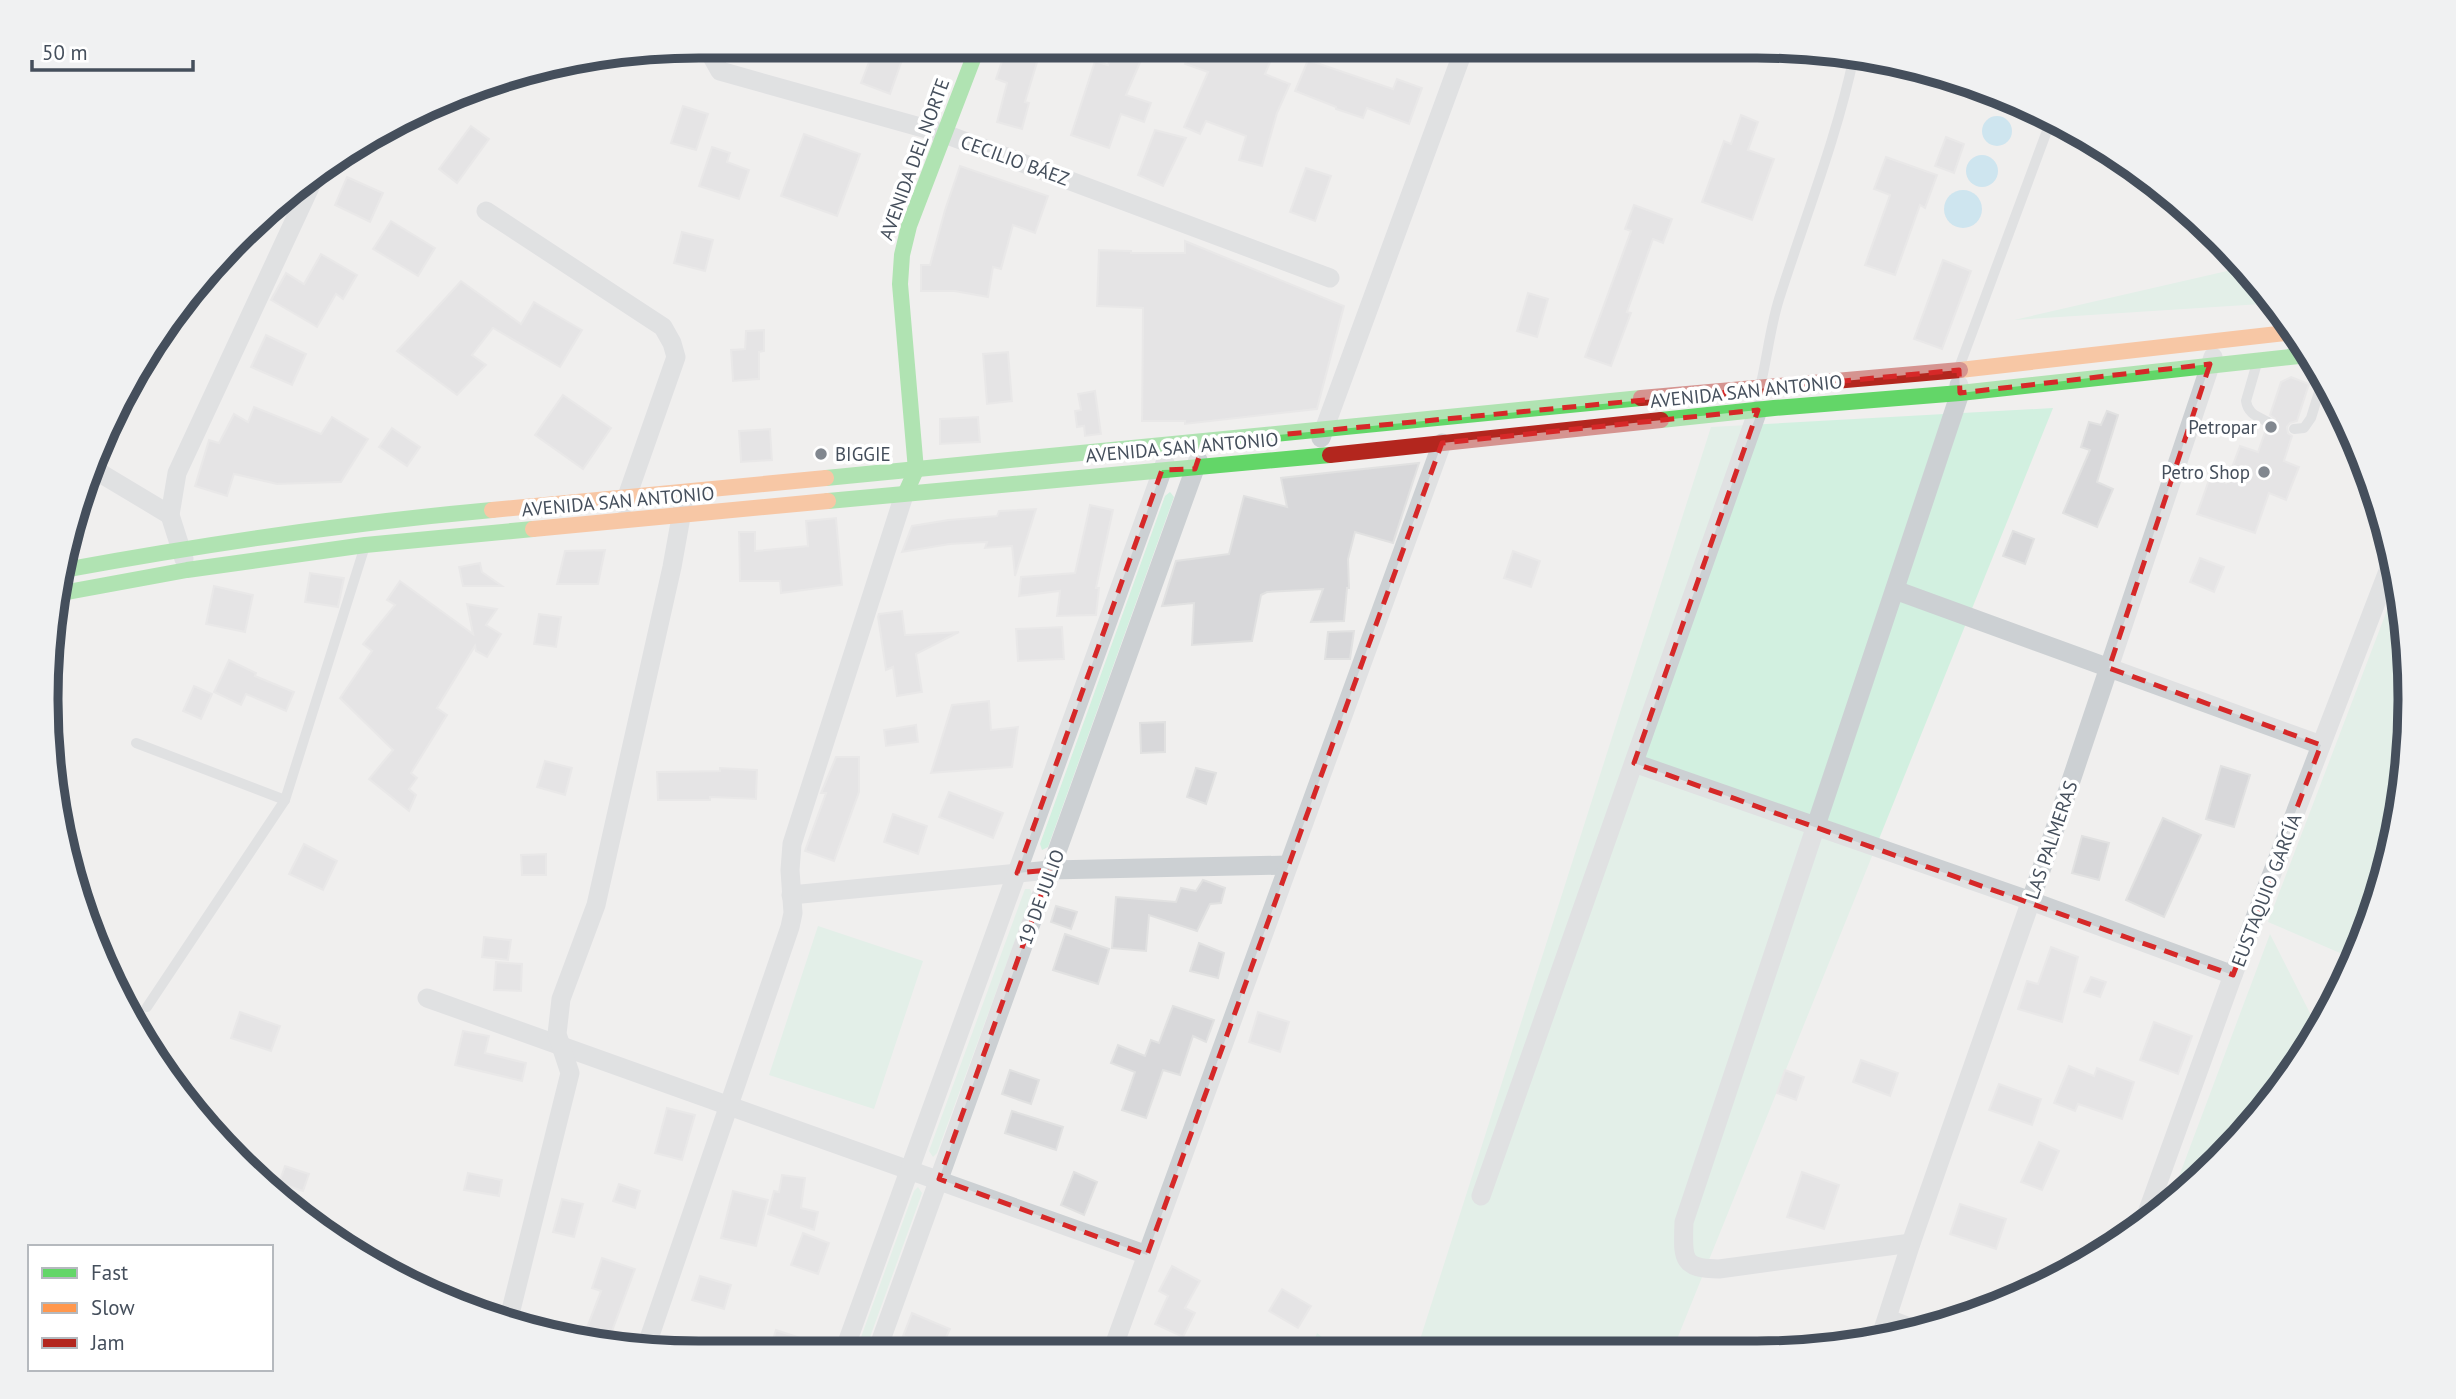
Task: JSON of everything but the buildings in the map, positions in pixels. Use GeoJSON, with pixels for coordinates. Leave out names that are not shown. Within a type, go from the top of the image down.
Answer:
{"type":"FeatureCollection","features":[{"type":"Feature","properties":{"kind":"main road","name":"AVENIDA DEL NORTE"},"geometry":{"type":"LineString","coordinates":[[916,470],[900,284],[902,255],[909,226],[974,58]]}},
{"type":"Feature","properties":{"kind":"main road","name":"AVENIDA SAN ANTONIO"},"geometry":{"type":"LineString","coordinates":[[71,569],[182,548],[372,521],[1959,370],[2283,333]]}},
{"type":"Feature","properties":{"kind":"main road","name":"AVENIDA SAN ANTONIO"},"geometry":{"type":"LineString","coordinates":[[67,592],[187,570],[365,545],[1195,469],[1758,410],[1960,393],[2298,356]]}},
{"type":"Feature","properties":{"kind":"main road"},"geometry":{"type":"LineString","coordinates":[[904,495],[916,470]]}},
{"type":"Feature","properties":{"kind":"street","name":"CECILIO BÁEZ"},"geometry":{"type":"LineString","coordinates":[[713,58],[720,71],[945,134],[1330,278]]}},
{"type":"Feature","properties":{"kind":"street"},"geometry":{"type":"LineString","coordinates":[[1315,455],[1461,58]]}},
{"type":"Feature","properties":{"kind":"street"},"geometry":{"type":"LineString","coordinates":[[187,570],[170,515],[177,473],[308,190]]}},
{"type":"Feature","properties":{"kind":"street"},"geometry":{"type":"LineString","coordinates":[[486,211],[663,327],[672,343],[676,357],[626,497],[620,522]]}},
{"type":"Feature","properties":{"kind":"street","name":"LAS PALMERAS"},"geometry":{"type":"LineString","coordinates":[[1884,1328],[1911,1243],[2031,901],[2220,340]]}},
{"type":"Feature","properties":{"kind":"street"},"geometry":{"type":"LineString","coordinates":[[1911,1243],[1719,1269],[1699,1269],[1683,1255],[1684,1223],[1960,393],[1959,370]]}},
{"type":"Feature","properties":{"kind":"street"},"geometry":{"type":"LineString","coordinates":[[1481,1196],[1758,410]]}},
{"type":"Feature","properties":{"kind":"street","name":"19 DE JULIO"},"geometry":{"type":"LineString","coordinates":[[881,1341],[1204,442]]}},
{"type":"Feature","properties":{"kind":"street"},"geometry":{"type":"LineString","coordinates":[[1115,1341],[1442,443]]}},
{"type":"Feature","properties":{"kind":"street","name":"19 DE JULIO"},"geometry":{"type":"LineString","coordinates":[[848,1341],[1171,445]]}},
{"type":"Feature","properties":{"kind":"street"},"geometry":{"type":"LineString","coordinates":[[100,473],[170,515]]}},
{"type":"Feature","properties":{"kind":"street"},"geometry":{"type":"LineString","coordinates":[[510,1312],[570,1073],[557,1034],[561,999],[596,905],[682,516],[685,491]]}},
{"type":"Feature","properties":{"kind":"street"},"geometry":{"type":"LineString","coordinates":[[649,1339],[787,938],[793,913],[790,870],[792,844],[904,495]]}},
{"type":"Feature","properties":{"kind":"street","name":"EUSTAQUIO GARCÍA"},"geometry":{"type":"LineString","coordinates":[[2149,1207],[2233,975],[2386,576]]}},
{"type":"Feature","properties":{"kind":"street"},"geometry":{"type":"LineString","coordinates":[[1895,590],[2321,746]]}},
{"type":"Feature","properties":{"kind":"street"},"geometry":{"type":"LineString","coordinates":[[1634,763],[2031,901],[2233,975]]}},
{"type":"Feature","properties":{"kind":"street"},"geometry":{"type":"LineString","coordinates":[[791,895],[1050,870],[1288,866]]}},
{"type":"Feature","properties":{"kind":"street"},"geometry":{"type":"LineString","coordinates":[[427,998],[727,1106],[910,1168],[1147,1255]]}},
{"type":"Feature","properties":{"kind":"street"},"geometry":{"type":"LineString","coordinates":[[1888,1319],[1902,1324]]}},
{"type":"Feature","properties":{"kind":"lane"},"geometry":{"type":"LineString","coordinates":[[1761,387],[1780,296],[1846,93],[1852,65]]}},
{"type":"Feature","properties":{"kind":"lane"},"geometry":{"type":"LineString","coordinates":[[1959,370],[2048,128]]}},
{"type":"Feature","properties":{"kind":"lane"},"geometry":{"type":"LineString","coordinates":[[2258,360],[2246,401],[2249,412],[2268,422]]}},
{"type":"Feature","properties":{"kind":"lane"},"geometry":{"type":"LineString","coordinates":[[2294,429],[2304,428],[2311,418],[2319,392]]}},
{"type":"Feature","properties":{"kind":"lane"},"geometry":{"type":"LineString","coordinates":[[147,1007],[285,800],[365,545]]}},
{"type":"Feature","properties":{"kind":"lane"},"geometry":{"type":"LineString","coordinates":[[136,743],[285,800]]}},
{"type":"Feature","properties":{"kind":"highlighted area"},"geometry":{"type":"Polygon","coordinates":[[[2210,364],[2109,668],[2321,745],[2233,975],[1634,763],[1758,410],[1442,443],[1147,1255],[939,1179],[1050,870],[1017,873],[1162,470],[1195,469],[1204,442],[1959,370],[1960,393],[2210,364]]]}},
{"type":"Feature","properties":{"kind":"green space"},"geometry":{"type":"Polygon","coordinates":[[[2227,264],[2262,304],[2014,320],[2227,271],[2227,264]]]}},
{"type":"Feature","properties":{"kind":"green space"},"geometry":{"type":"Polygon","coordinates":[[[2053,408],[1676,1341],[1420,1341],[1711,427],[2053,408]]]}},
{"type":"Feature","properties":{"kind":"green space"},"geometry":{"type":"Polygon","coordinates":[[[1170,492],[1174,497],[1048,847],[1042,850],[1040,844],[1165,496],[1170,492]]]}},
{"type":"Feature","properties":{"kind":"green space"},"geometry":{"type":"Polygon","coordinates":[[[2391,601],[2397,658],[2397,741],[2386,825],[2364,906],[2345,955],[2268,922],[2391,601]]]}},
{"type":"Feature","properties":{"kind":"green space"},"geometry":{"type":"Polygon","coordinates":[[[1025,889],[1030,889],[1032,894],[937,1153],[933,1157],[929,1151],[1025,889]]]}},
{"type":"Feature","properties":{"kind":"green space"},"geometry":{"type":"Polygon","coordinates":[[[818,926],[923,961],[874,1109],[769,1075],[818,926]]]}},
{"type":"Feature","properties":{"kind":"green space"},"geometry":{"type":"Polygon","coordinates":[[[2270,934],[2313,1019],[2266,1090],[2239,1123],[2176,1186],[2270,934]]]}},
{"type":"Feature","properties":{"kind":"green space"},"geometry":{"type":"Polygon","coordinates":[[[918,1187],[922,1193],[869,1341],[860,1341],[914,1191],[918,1187]]]}},
{"type":"Feature","properties":{"kind":"green space"},"geometry":{"type":"Polygon","coordinates":[[[1317,1333],[1327,1341],[1314,1341],[1317,1333]]]}},
{"type":"Feature","properties":{"kind":"water"},"geometry":{"type":"Polygon","coordinates":[[[1997,116],[2007,121],[2012,131],[2007,141],[1997,146],[1987,141],[1982,131],[1987,121],[1997,116]]]}},
{"type":"Feature","properties":{"kind":"water"},"geometry":{"type":"Polygon","coordinates":[[[1982,155],[1993,160],[1998,171],[1993,182],[1982,187],[1971,182],[1966,171],[1971,160],[1982,155]]]}},
{"type":"Feature","properties":{"kind":"water"},"geometry":{"type":"Polygon","coordinates":[[[1963,190],[1977,195],[1982,209],[1977,223],[1963,228],[1949,223],[1944,209],[1949,195],[1963,190]]]}},
{"type":"Feature","properties":{"kind":"traffic: fast"},"geometry":{"type":"LineString","coordinates":[[907,490],[916,470],[900,284],[902,255],[909,226],[973,58]]}},
{"type":"Feature","properties":{"kind":"traffic: fast"},"geometry":{"type":"LineString","coordinates":[[1661,420],[1960,393],[2298,356]]}},
{"type":"Feature","properties":{"kind":"traffic: fast"},"geometry":{"type":"LineString","coordinates":[[826,478],[1641,398]]}},
{"type":"Feature","properties":{"kind":"traffic: fast"},"geometry":{"type":"LineString","coordinates":[[828,501],[1330,455]]}},
{"type":"Feature","properties":{"kind":"traffic: fast"},"geometry":{"type":"LineString","coordinates":[[71,569],[277,535],[492,510]]}},
{"type":"Feature","properties":{"kind":"traffic: fast"},"geometry":{"type":"LineString","coordinates":[[67,592],[187,570],[365,545],[533,529]]}},
{"type":"Feature","properties":{"kind":"traffic: slow"},"geometry":{"type":"LineString","coordinates":[[1960,370],[2283,333]]}},
{"type":"Feature","properties":{"kind":"traffic: slow"},"geometry":{"type":"LineString","coordinates":[[492,510],[826,478]]}},
{"type":"Feature","properties":{"kind":"traffic: slow"},"geometry":{"type":"LineString","coordinates":[[533,529],[828,501]]}},
{"type":"Feature","properties":{"kind":"traffic: jam"},"geometry":{"type":"LineString","coordinates":[[1641,398],[1960,370]]}},
{"type":"Feature","properties":{"kind":"traffic: jam"},"geometry":{"type":"LineString","coordinates":[[1330,455],[1661,420]]}},
{"type":"Feature","properties":{"kind":"place","name":"Petropar"},"geometry":{"type":"Point","coordinates":[2271,427]}},
{"type":"Feature","properties":{"kind":"place","name":"BIGGIE"},"geometry":{"type":"Point","coordinates":[821,454]}},
{"type":"Feature","properties":{"kind":"place","name":"Petro Shop"},"geometry":{"type":"Point","coordinates":[2264,472]}}]}
